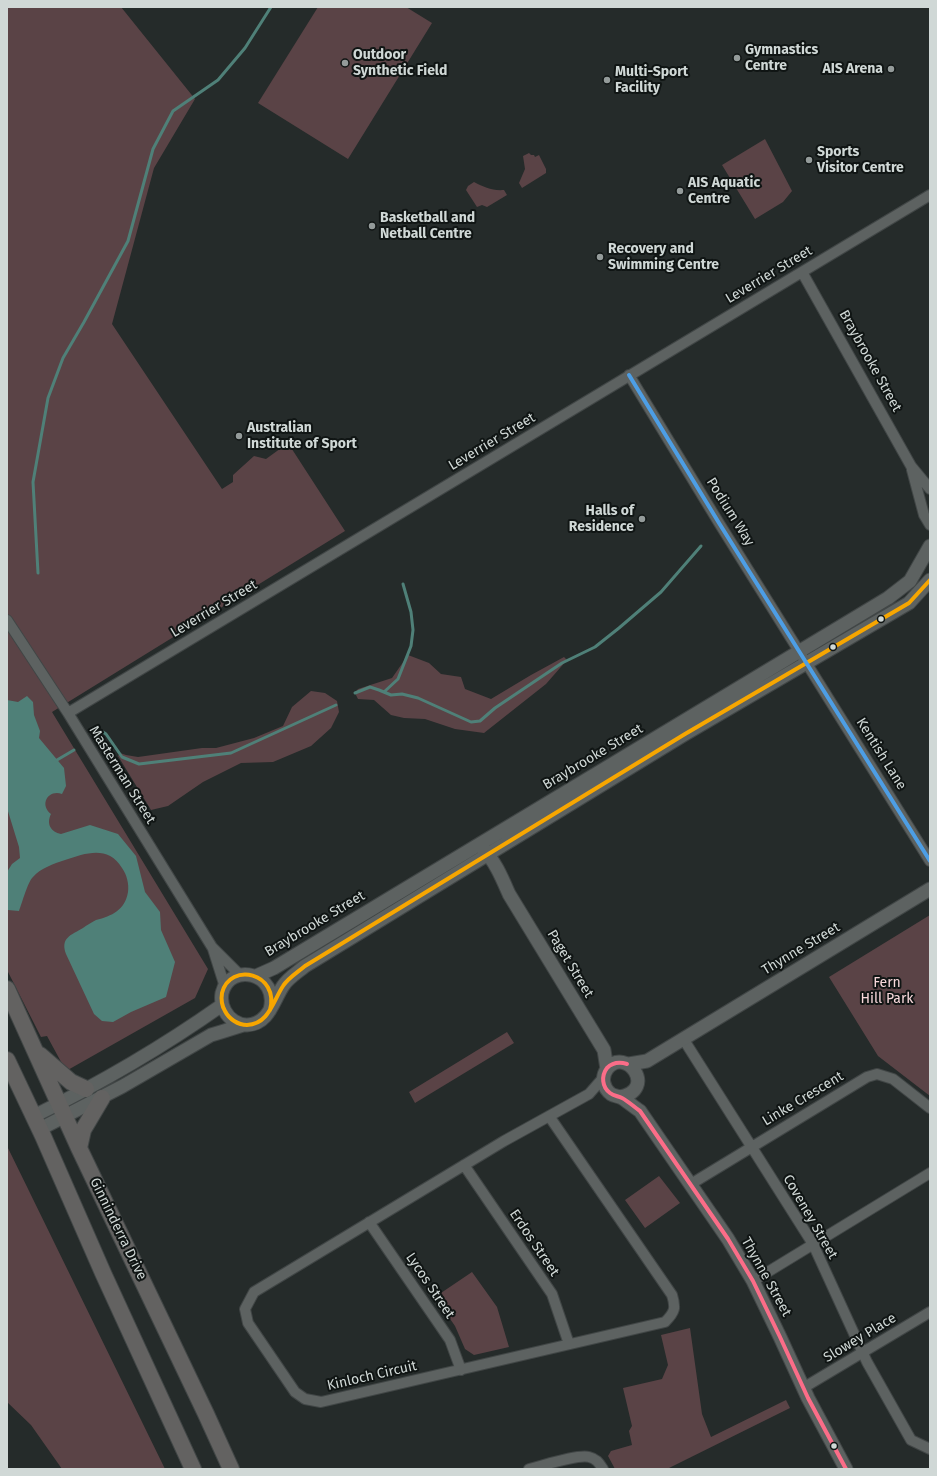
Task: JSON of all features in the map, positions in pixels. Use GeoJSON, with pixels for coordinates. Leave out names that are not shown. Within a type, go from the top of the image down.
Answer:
{"type":"FeatureCollection","features":[{"type":"Feature","properties":{"kind":"main road","name":"Ginninderra Drive"},"geometry":{"type":"LineString","coordinates":[[7,989],[79,1148],[231,1469]]}},
{"type":"Feature","properties":{"kind":"main road"},"geometry":{"type":"LineString","coordinates":[[35,1052],[71,1082],[86,1088]]}},
{"type":"Feature","properties":{"kind":"main road"},"geometry":{"type":"LineString","coordinates":[[7,1060],[37,1123],[103,1273],[194,1469]]}},
{"type":"Feature","properties":{"kind":"main road"},"geometry":{"type":"LineString","coordinates":[[79,1148],[83,1130],[102,1098]]}},
{"type":"Feature","properties":{"kind":"street","name":"Leverrier Street"},"geometry":{"type":"LineString","coordinates":[[68,713],[930,195]]}},
{"type":"Feature","properties":{"kind":"street","name":"Braybrooke Street"},"geometry":{"type":"LineString","coordinates":[[802,272],[911,466],[930,490]]}},
{"type":"Feature","properties":{"kind":"street","name":"Podium Way"},"geometry":{"type":"LineString","coordinates":[[629,375],[719,523],[808,663]]}},
{"type":"Feature","properties":{"kind":"street","name":"Braybrooke Street"},"geometry":{"type":"LineString","coordinates":[[911,466],[924,515],[930,525]]}},
{"type":"Feature","properties":{"kind":"street","name":"Braybrooke Street"},"geometry":{"type":"LineString","coordinates":[[256,976],[274,968],[888,598],[910,581],[930,546]]}},
{"type":"Feature","properties":{"kind":"street","name":"Braybrooke Street"},"geometry":{"type":"LineString","coordinates":[[270,1010],[283,985],[305,966],[685,734],[909,603],[930,580]]}},
{"type":"Feature","properties":{"kind":"street","name":"Masterman Street"},"geometry":{"type":"LineString","coordinates":[[7,620],[68,713],[212,947],[240,975]]}},
{"type":"Feature","properties":{"kind":"street","name":"Kentish Lane"},"geometry":{"type":"LineString","coordinates":[[808,663],[930,861]]}},
{"type":"Feature","properties":{"kind":"street","name":"Paget Street"},"geometry":{"type":"LineString","coordinates":[[478,844],[485,856],[492,875],[509,894],[604,1050],[625,1063]]}},
{"type":"Feature","properties":{"kind":"street","name":"Thynne Street"},"geometry":{"type":"LineString","coordinates":[[625,1063],[647,1061],[684,1040],[930,889]]}},
{"type":"Feature","properties":{"kind":"street","name":"Masterman Street"},"geometry":{"type":"LineString","coordinates":[[212,947],[225,987]]}},
{"type":"Feature","properties":{"kind":"street"},"geometry":{"type":"LineString","coordinates":[[248,974],[256,976],[262,980],[270,990],[272,999],[270,1010],[259,1022],[251,1024],[235,1022],[228,1017],[222,1005],[222,995],[225,987],[233,978],[240,975],[248,974]]}},
{"type":"Feature","properties":{"kind":"street"},"geometry":{"type":"LineString","coordinates":[[62,1110],[86,1088],[120,1070],[222,1005]]}},
{"type":"Feature","properties":{"kind":"street"},"geometry":{"type":"LineString","coordinates":[[37,1123],[62,1110],[102,1098],[211,1035],[243,1024]]}},
{"type":"Feature","properties":{"kind":"street","name":"Coveney Street"},"geometry":{"type":"LineString","coordinates":[[684,1040],[813,1244],[862,1352],[911,1440],[930,1449]]}},
{"type":"Feature","properties":{"kind":"street","name":"Paget Street"},"geometry":{"type":"LineString","coordinates":[[604,1050],[605,1073]]}},
{"type":"Feature","properties":{"kind":"street"},"geometry":{"type":"LineString","coordinates":[[637,1083],[634,1068],[625,1063],[612,1064],[605,1073],[606,1088],[615,1095],[632,1093],[637,1083],[647,1061]]}},
{"type":"Feature","properties":{"kind":"street","name":"Kinloch Circuit"},"geometry":{"type":"LineString","coordinates":[[549,1116],[672,1295],[675,1304],[673,1314],[665,1322],[320,1402],[305,1399],[295,1392],[248,1323],[245,1309],[254,1292],[464,1165],[549,1116],[588,1094],[605,1073]]}},
{"type":"Feature","properties":{"kind":"street","name":"Linke Crescent"},"geometry":{"type":"LineString","coordinates":[[691,1184],[867,1077],[878,1074],[893,1079],[930,1108]]}},
{"type":"Feature","properties":{"kind":"street","name":"Thynne Street"},"geometry":{"type":"LineString","coordinates":[[637,1083],[640,1111]]}},
{"type":"Feature","properties":{"kind":"street","name":"Kinloch Circuit"},"geometry":{"type":"LineString","coordinates":[[588,1094],[615,1095]]}},
{"type":"Feature","properties":{"kind":"street","name":"Thynne Street"},"geometry":{"type":"LineString","coordinates":[[615,1095],[640,1111],[728,1239],[753,1281],[803,1388],[846,1469]]}},
{"type":"Feature","properties":{"kind":"street","name":"Erdos Street"},"geometry":{"type":"LineString","coordinates":[[464,1165],[552,1294],[569,1344]]}},
{"type":"Feature","properties":{"kind":"street"},"geometry":{"type":"LineString","coordinates":[[753,1281],[930,1173]]}},
{"type":"Feature","properties":{"kind":"street","name":"Lycos Street"},"geometry":{"type":"LineString","coordinates":[[369,1222],[450,1340],[461,1370]]}},
{"type":"Feature","properties":{"kind":"street","name":"Slowey Place"},"geometry":{"type":"LineString","coordinates":[[803,1388],[930,1312]]}},
{"type":"Feature","properties":{"kind":"street"},"geometry":{"type":"LineString","coordinates":[[529,1469],[588,1456],[598,1460],[603,1469]]}},
{"type":"Feature","properties":{"kind":"green space"},"geometry":{"type":"Polygon","coordinates":[[[7,7],[121,7],[195,99],[154,168],[112,324],[222,489],[233,482],[233,475],[254,456],[266,459],[288,443],[345,531],[52,712],[208,969],[195,998],[66,1071],[47,1036],[41,1037],[7,970],[7,7]]]}},
{"type":"Feature","properties":{"kind":"green space","name":"Outdoor Synthetic Field"},"geometry":{"type":"Polygon","coordinates":[[[318,7],[406,7],[432,23],[348,159],[258,103],[318,7]]]}},
{"type":"Feature","properties":{"kind":"green space"},"geometry":{"type":"Polygon","coordinates":[[[765,139],[792,191],[783,202],[755,219],[722,165],[765,139]]]}},
{"type":"Feature","properties":{"kind":"green space"},"geometry":{"type":"Polygon","coordinates":[[[529,153],[535,157],[539,155],[546,169],[546,173],[522,188],[519,183],[525,169],[523,156],[529,153]]]}},
{"type":"Feature","properties":{"kind":"green space"},"geometry":{"type":"Polygon","coordinates":[[[474,182],[492,189],[504,190],[507,195],[487,207],[482,205],[477,207],[466,190],[468,186],[474,182]]]}},
{"type":"Feature","properties":{"kind":"green space"},"geometry":{"type":"Polygon","coordinates":[[[408,655],[429,663],[441,674],[461,677],[465,689],[491,699],[564,657],[567,660],[546,684],[484,733],[455,729],[425,719],[404,718],[391,715],[374,700],[358,699],[355,693],[358,689],[392,678],[408,655]]]}},
{"type":"Feature","properties":{"kind":"green space"},"geometry":{"type":"Polygon","coordinates":[[[311,691],[325,693],[337,701],[339,712],[331,728],[311,746],[273,762],[241,763],[203,782],[168,806],[151,810],[118,756],[120,753],[138,757],[202,748],[216,748],[254,738],[283,726],[292,707],[311,691]]]}},
{"type":"Feature","properties":{"kind":"green space","name":"Fern Hill Park"},"geometry":{"type":"Polygon","coordinates":[[[930,915],[930,1096],[878,1056],[829,977],[930,915]]]}},
{"type":"Feature","properties":{"kind":"green space"},"geometry":{"type":"Polygon","coordinates":[[[507,1032],[514,1043],[415,1103],[409,1092],[507,1032]]]}},
{"type":"Feature","properties":{"kind":"green space"},"geometry":{"type":"Polygon","coordinates":[[[7,1146],[165,1469],[62,1469],[31,1425],[7,1402],[7,1146]]]}},
{"type":"Feature","properties":{"kind":"green space"},"geometry":{"type":"Polygon","coordinates":[[[659,1176],[680,1203],[645,1228],[625,1200],[659,1176]]]}},
{"type":"Feature","properties":{"kind":"green space"},"geometry":{"type":"Polygon","coordinates":[[[472,1272],[497,1307],[509,1347],[474,1355],[465,1349],[455,1326],[435,1297],[472,1272]]]}},
{"type":"Feature","properties":{"kind":"green space"},"geometry":{"type":"Polygon","coordinates":[[[690,1328],[702,1414],[711,1437],[786,1400],[790,1408],[667,1469],[615,1469],[608,1456],[611,1451],[632,1445],[629,1431],[632,1426],[623,1388],[662,1379],[668,1365],[661,1335],[690,1328]]]}},
{"type":"Feature","properties":{"kind":"shaded area"},"geometry":{"type":"Polygon","coordinates":[[[27,696],[33,702],[34,715],[40,731],[39,738],[64,768],[66,786],[62,794],[57,793],[49,796],[46,802],[47,810],[51,814],[49,821],[50,827],[57,833],[61,834],[90,825],[118,834],[136,856],[145,892],[160,912],[161,930],[175,962],[166,997],[131,1012],[113,1022],[102,1021],[94,1014],[66,954],[64,944],[71,935],[96,920],[112,914],[121,908],[128,892],[128,883],[124,871],[116,861],[110,856],[89,853],[52,865],[40,871],[31,879],[19,911],[8,910],[7,907],[7,872],[12,864],[20,858],[19,847],[7,808],[7,700],[18,702],[27,696]]]}},
{"type":"Feature","properties":{"kind":"waterway"},"geometry":{"type":"LineString","coordinates":[[38,573],[33,482],[48,398],[63,358],[128,241],[153,149],[173,111],[218,80],[245,48],[271,7]]}},
{"type":"Feature","properties":{"kind":"waterway"},"geometry":{"type":"LineString","coordinates":[[355,693],[370,687],[391,695],[402,694],[418,698],[471,722],[480,721],[495,708],[562,663],[595,647],[619,628],[661,592],[701,546]]}},
{"type":"Feature","properties":{"kind":"waterway"},"geometry":{"type":"LineString","coordinates":[[384,692],[398,679],[411,646],[413,630],[411,612],[403,584]]}},
{"type":"Feature","properties":{"kind":"waterway"},"geometry":{"type":"LineString","coordinates":[[100,733],[103,732],[106,734],[122,757],[139,764],[231,753],[336,705]]}},
{"type":"Feature","properties":{"kind":"waterway"},"geometry":{"type":"LineString","coordinates":[[57,760],[74,750]]}},
{"type":"Feature","properties":{"kind":"transit line"},"geometry":{"type":"LineString","coordinates":[[629,375],[719,523],[930,861]]}},
{"type":"Feature","properties":{"kind":"transit line"},"geometry":{"type":"LineString","coordinates":[[270,1010],[271,997],[268,987],[261,980],[253,976],[243,975],[234,977],[227,983],[222,993],[222,1005],[229,1017],[234,1021],[244,1025],[254,1024],[260,1021],[270,1011],[285,983],[305,966],[685,734],[909,603],[930,580]]}},
{"type":"Feature","properties":{"kind":"transit line"},"geometry":{"type":"LineString","coordinates":[[627,1064],[617,1063],[607,1068],[603,1078],[605,1088],[613,1095],[624,1099],[640,1111],[728,1239],[753,1281],[808,1398],[846,1469]]}},
{"type":"Feature","properties":{"kind":"place","name":"Gymnastics Centre"},"geometry":{"type":"Point","coordinates":[737,58]}},
{"type":"Feature","properties":{"kind":"place","name":"Outdoor Synthetic Field"},"geometry":{"type":"Point","coordinates":[345,63]}},
{"type":"Feature","properties":{"kind":"place","name":"AIS Arena"},"geometry":{"type":"Point","coordinates":[891,69]}},
{"type":"Feature","properties":{"kind":"place","name":"Multi-Sport Facility"},"geometry":{"type":"Point","coordinates":[607,80]}},
{"type":"Feature","properties":{"kind":"place","name":"Sports Visitor Centre"},"geometry":{"type":"Point","coordinates":[809,160]}},
{"type":"Feature","properties":{"kind":"place","name":"AIS Aquatic Centre"},"geometry":{"type":"Point","coordinates":[680,191]}},
{"type":"Feature","properties":{"kind":"place","name":"Basketball and Netball Centre"},"geometry":{"type":"Point","coordinates":[372,226]}},
{"type":"Feature","properties":{"kind":"place","name":"Recovery and Swimming Centre"},"geometry":{"type":"Point","coordinates":[600,257]}},
{"type":"Feature","properties":{"kind":"place","name":"Australian Institute of Sport"},"geometry":{"type":"Point","coordinates":[239,436]}},
{"type":"Feature","properties":{"kind":"place","name":"Halls of Residence"},"geometry":{"type":"Point","coordinates":[642,519]}}]}
